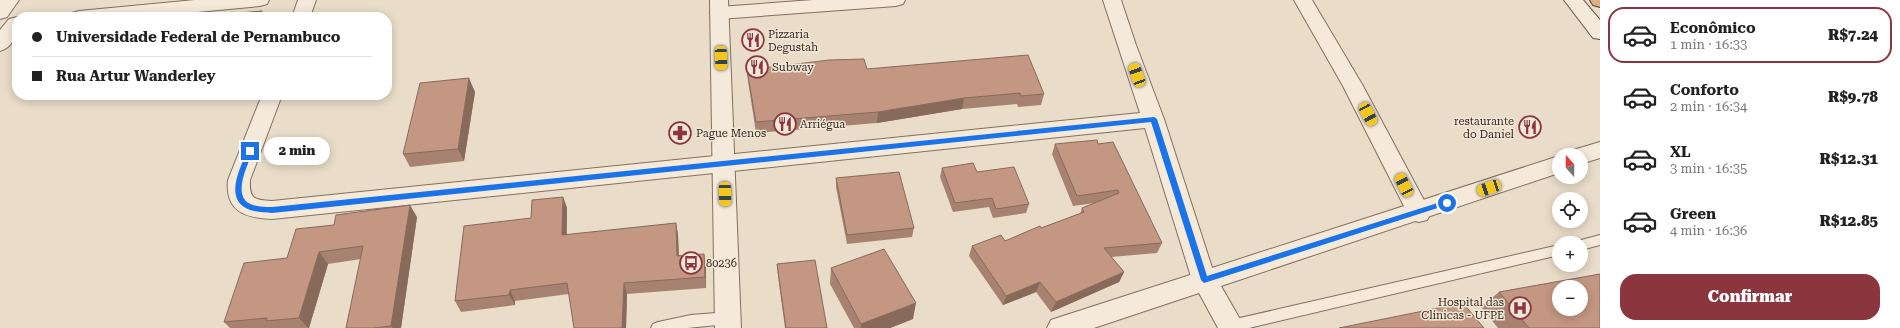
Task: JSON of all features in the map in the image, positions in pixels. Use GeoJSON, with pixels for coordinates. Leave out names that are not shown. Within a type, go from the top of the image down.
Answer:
{"type":"FeatureCollection","features":[{"type":"Feature","properties":{"kind":"street"},"geometry":{"type":"LineString","coordinates":[[0,44],[8,21],[10,0]]}},
{"type":"Feature","properties":{"kind":"street"},"geometry":{"type":"LineString","coordinates":[[132,12],[260,0]]}},
{"type":"Feature","properties":{"kind":"street"},"geometry":{"type":"LineString","coordinates":[[303,12],[307,0]]}},
{"type":"Feature","properties":{"kind":"street"},"geometry":{"type":"LineString","coordinates":[[728,323],[719,7],[896,0]]}},
{"type":"Feature","properties":{"kind":"street"},"geometry":{"type":"LineString","coordinates":[[1112,0],[1126,45],[1154,119],[1204,280],[1232,327]]}},
{"type":"Feature","properties":{"kind":"street"},"geometry":{"type":"LineString","coordinates":[[1303,0],[1353,86],[1419,213]]}},
{"type":"Feature","properties":{"kind":"street"},"geometry":{"type":"LineString","coordinates":[[1574,0],[1600,33]]}},
{"type":"Feature","properties":{"kind":"street"},"geometry":{"type":"LineString","coordinates":[[270,100],[239,180],[238,188],[239,197],[244,203],[260,210],[272,210],[1154,119]]}},
{"type":"Feature","properties":{"kind":"street"},"geometry":{"type":"LineString","coordinates":[[1588,154],[1600,150]]}},
{"type":"Feature","properties":{"kind":"street"},"geometry":{"type":"LineString","coordinates":[[1060,328],[1204,280],[1419,213],[1552,166]]}},
{"type":"Feature","properties":{"kind":"lane"},"geometry":{"type":"LineString","coordinates":[[1588,243],[1600,240]]}},
{"type":"Feature","properties":{"kind":"lane"},"geometry":{"type":"LineString","coordinates":[[1232,327],[1552,252]]}},
{"type":"Feature","properties":{"kind":"lane"},"geometry":{"type":"LineString","coordinates":[[658,328],[691,321],[728,323]]}},
{"type":"Feature","properties":{"kind":"building"},"geometry":{"type":"Polygon","coordinates":[[[1028,55],[1044,94],[1021,96],[1020,93],[964,98],[878,112],[756,122],[747,70],[829,60],[864,59],[867,69],[1028,55]]]}},
{"type":"Feature","properties":{"kind":"building"},"geometry":{"type":"Polygon","coordinates":[[[469,78],[458,149],[403,154],[420,83],[469,78]]]}},
{"type":"Feature","properties":{"kind":"building"},"geometry":{"type":"Polygon","coordinates":[[[1097,140],[1098,144],[1113,142],[1162,243],[1104,248],[1124,272],[1056,302],[1040,282],[1006,296],[972,246],[1001,235],[1005,241],[1040,226],[1041,228],[1084,212],[1082,208],[1119,193],[1118,190],[1077,196],[1055,144],[1097,140]]]}},
{"type":"Feature","properties":{"kind":"building"},"geometry":{"type":"Polygon","coordinates":[[[973,163],[977,172],[1014,167],[1029,204],[996,209],[992,198],[955,203],[942,168],[973,163]]]}},
{"type":"Feature","properties":{"kind":"building"},"geometry":{"type":"Polygon","coordinates":[[[899,172],[914,228],[847,235],[836,178],[899,172]]]}},
{"type":"Feature","properties":{"kind":"building"},"geometry":{"type":"Polygon","coordinates":[[[563,197],[562,235],[676,223],[677,256],[704,254],[705,277],[624,283],[622,328],[574,328],[567,283],[510,290],[509,295],[455,301],[464,226],[531,218],[532,200],[563,197]]]}},
{"type":"Feature","properties":{"kind":"building"},"geometry":{"type":"Polygon","coordinates":[[[410,205],[391,326],[346,328],[363,246],[319,252],[299,318],[266,321],[267,318],[224,322],[244,263],[287,258],[296,229],[334,225],[336,215],[410,205]]]}},
{"type":"Feature","properties":{"kind":"building"},"geometry":{"type":"Polygon","coordinates":[[[884,249],[916,303],[861,324],[831,268],[884,249]]]}},
{"type":"Feature","properties":{"kind":"building"},"geometry":{"type":"Polygon","coordinates":[[[815,260],[827,328],[786,328],[777,264],[815,260]]]}},
{"type":"Feature","properties":{"kind":"building","name":"Hospital das Clínicas - UFPE"},"geometry":{"type":"Polygon","coordinates":[[[1600,274],[1600,328],[1529,328],[1499,292],[1552,283],[1552,316],[1588,316],[1588,280],[1566,280],[1600,274]]]}},
{"type":"Feature","properties":{"kind":"building"},"geometry":{"type":"Polygon","coordinates":[[[1463,303],[1484,328],[1339,328],[1463,303]]]}},
{"type":"Feature","properties":{"kind":"place","name":"Pizzaria Degustah"},"geometry":{"type":"Point","coordinates":[753,40]}},
{"type":"Feature","properties":{"kind":"place","name":"Subway"},"geometry":{"type":"Point","coordinates":[757,67]}},
{"type":"Feature","properties":{"kind":"place","name":"Arriégua"},"geometry":{"type":"Point","coordinates":[785,124]}},
{"type":"Feature","properties":{"kind":"place","name":"restaurante do Daniel"},"geometry":{"type":"Point","coordinates":[1530,127]}},
{"type":"Feature","properties":{"kind":"place","name":"Pague Menos"},"geometry":{"type":"Point","coordinates":[680,133]}},
{"type":"Feature","properties":{"kind":"place","name":"80236"},"geometry":{"type":"Point","coordinates":[691,263]}},
{"type":"Feature","properties":{"kind":"place","name":"Hospital das Clínicas - UFPE"},"geometry":{"type":"Point","coordinates":[1520,308]}},
{"type":"Feature","properties":{"kind":"route"},"geometry":{"type":"LineString","coordinates":[[250,151],[239,180],[239,197],[244,203],[251,207],[260,210],[272,210],[1154,119],[1204,280],[1447,203]]}}]}
